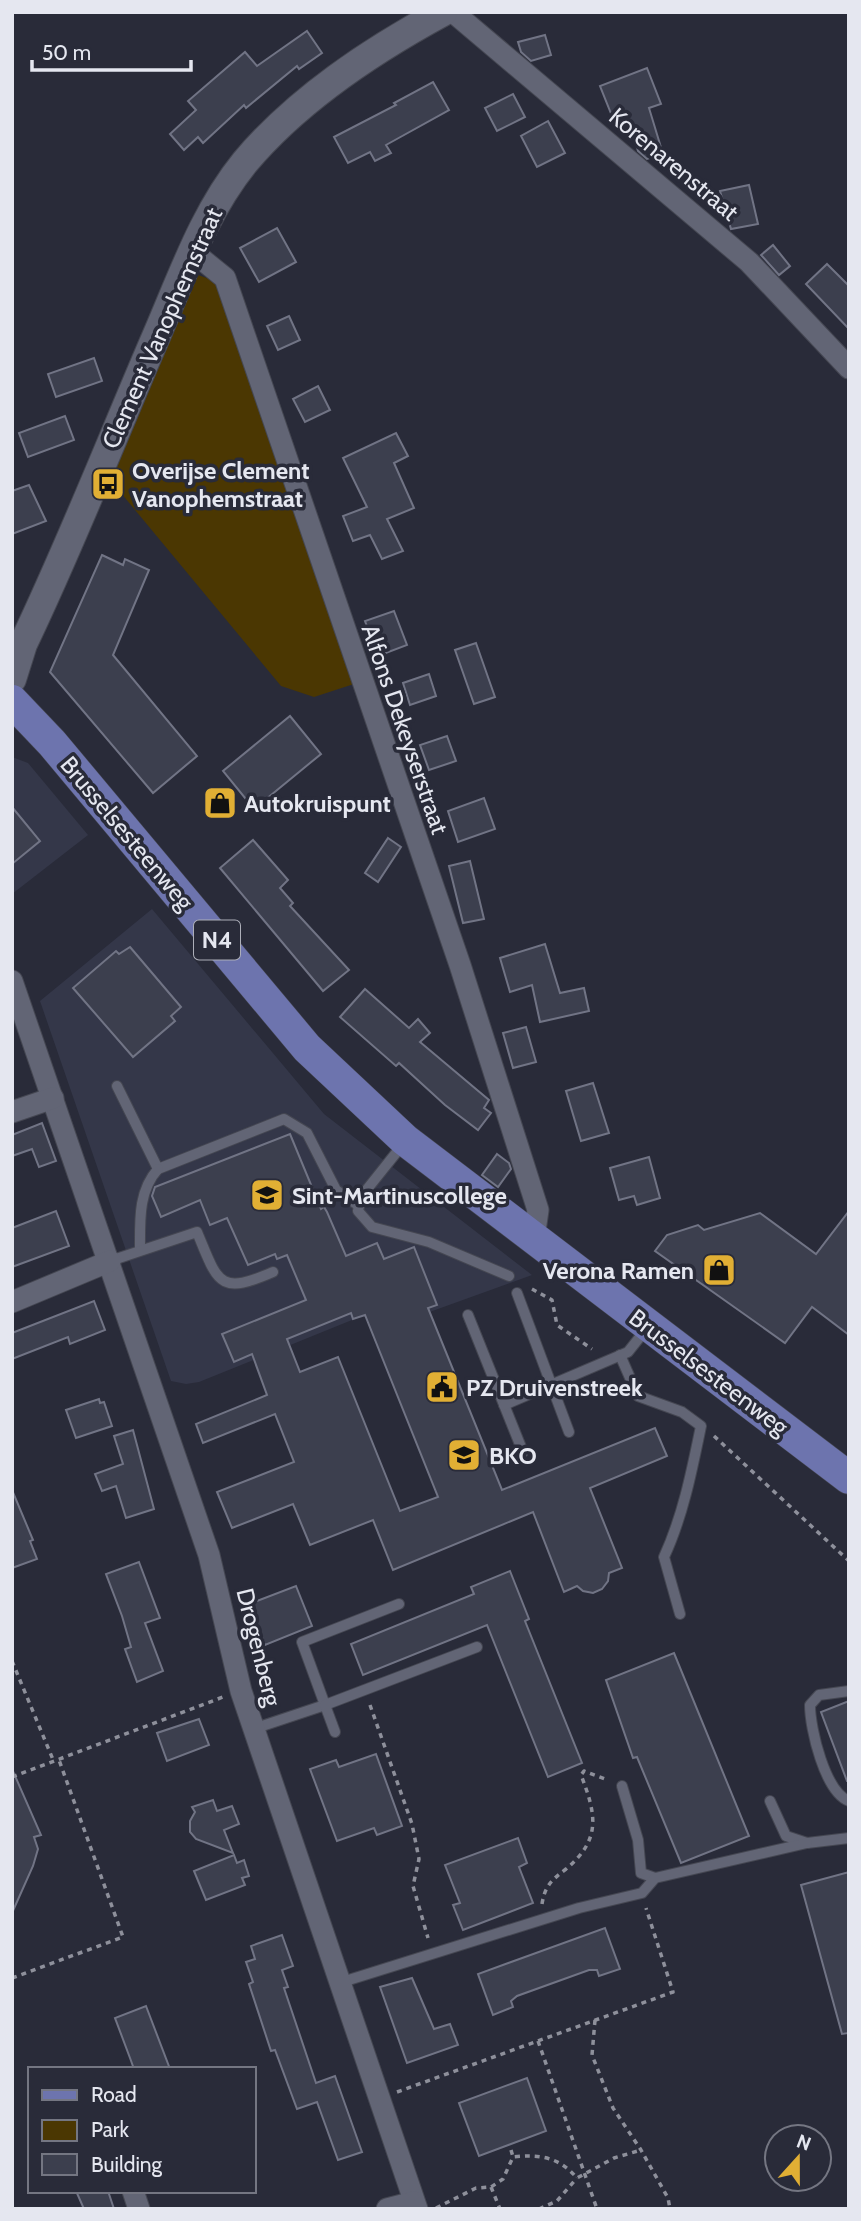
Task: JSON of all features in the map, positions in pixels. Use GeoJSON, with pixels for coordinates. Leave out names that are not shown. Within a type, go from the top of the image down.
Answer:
{"type":"FeatureCollection","features":[{"type":"Feature","properties":{"kind":"main road","name":"Brusselsesteenweg"},"geometry":{"type":"LineString","coordinates":[[12,701],[60,753],[307,1048],[405,1140],[849,1478]]}},
{"type":"Feature","properties":{"kind":"street","name":"Clement Vanophemstraat"},"geometry":{"type":"LineString","coordinates":[[12,678],[23,644],[192,252],[232,181],[281,124],[394,39],[443,12]]}},
{"type":"Feature","properties":{"kind":"street","name":"Korenarenstraat"},"geometry":{"type":"LineString","coordinates":[[453,12],[749,262],[849,368]]}},
{"type":"Feature","properties":{"kind":"street","name":"Alfons Dekeyserstraat"},"geometry":{"type":"LineString","coordinates":[[192,252],[225,278],[460,965],[534,1197],[538,1217],[530,1237]]}},
{"type":"Feature","properties":{"kind":"street"},"geometry":{"type":"LineString","coordinates":[[12,623],[39,611]]}},
{"type":"Feature","properties":{"kind":"street","name":"Drogenberg"},"geometry":{"type":"LineString","coordinates":[[12,981],[209,1555],[241,1691],[253,1729],[379,2099],[422,2206]]}},
{"type":"Feature","properties":{"kind":"street"},"geometry":{"type":"LineString","coordinates":[[12,1112],[53,1098]]}},
{"type":"Feature","properties":{"kind":"street"},"geometry":{"type":"LineString","coordinates":[[12,1303],[110,1261]]}},
{"type":"Feature","properties":{"kind":"street"},"geometry":{"type":"LineString","coordinates":[[387,2209],[422,2206]]}},
{"type":"Feature","properties":{"kind":"lane"},"geometry":{"type":"LineString","coordinates":[[117,1086],[158,1169]]}},
{"type":"Feature","properties":{"kind":"lane"},"geometry":{"type":"LineString","coordinates":[[140,1250],[143,1194],[146,1182],[158,1169],[285,1119],[307,1133],[336,1190],[359,1206]]}},
{"type":"Feature","properties":{"kind":"lane"},"geometry":{"type":"LineString","coordinates":[[405,1140],[360,1198],[358,1211],[372,1227],[429,1242],[509,1276]]}},
{"type":"Feature","properties":{"kind":"lane"},"geometry":{"type":"LineString","coordinates":[[110,1261],[197,1232],[214,1272],[222,1281],[237,1286],[273,1272]]}},
{"type":"Feature","properties":{"kind":"lane"},"geometry":{"type":"LineString","coordinates":[[517,1293],[569,1432]]}},
{"type":"Feature","properties":{"kind":"lane"},"geometry":{"type":"LineString","coordinates":[[468,1315],[523,1452]]}},
{"type":"Feature","properties":{"kind":"lane"},"geometry":{"type":"LineString","coordinates":[[504,1405],[628,1352],[648,1326]]}},
{"type":"Feature","properties":{"kind":"lane"},"geometry":{"type":"LineString","coordinates":[[620,1355],[638,1396],[682,1412],[701,1426],[673,1538],[664,1557],[680,1614]]}},
{"type":"Feature","properties":{"kind":"lane"},"geometry":{"type":"LineString","coordinates":[[335,1732],[302,1642],[399,1604]]}},
{"type":"Feature","properties":{"kind":"lane"},"geometry":{"type":"LineString","coordinates":[[253,1729],[325,1705],[477,1647]]}},
{"type":"Feature","properties":{"kind":"lane"},"geometry":{"type":"LineString","coordinates":[[849,1691],[819,1695],[810,1705],[810,1720],[830,1785],[842,1798],[849,1801]]}},
{"type":"Feature","properties":{"kind":"lane"},"geometry":{"type":"LineString","coordinates":[[622,1786],[638,1840],[641,1873],[655,1878],[807,1843],[849,1838]]}},
{"type":"Feature","properties":{"kind":"lane"},"geometry":{"type":"LineString","coordinates":[[770,1801],[786,1836],[807,1843]]}},
{"type":"Feature","properties":{"kind":"lane"},"geometry":{"type":"LineString","coordinates":[[340,1983],[542,1920],[642,1894],[655,1878]]}},
{"type":"Feature","properties":{"kind":"path"},"geometry":{"type":"LineString","coordinates":[[509,1276],[518,1284],[524,1283],[551,1300],[557,1325],[608,1360]]}},
{"type":"Feature","properties":{"kind":"path"},"geometry":{"type":"LineString","coordinates":[[701,1426],[849,1561]]}},
{"type":"Feature","properties":{"kind":"path"},"geometry":{"type":"LineString","coordinates":[[12,1661],[57,1761],[123,1937],[12,1979]]}},
{"type":"Feature","properties":{"kind":"path"},"geometry":{"type":"LineString","coordinates":[[365,1689],[412,1824],[419,1859],[413,1886],[433,1954]]}},
{"type":"Feature","properties":{"kind":"path"},"geometry":{"type":"LineString","coordinates":[[12,1777],[241,1691]]}},
{"type":"Feature","properties":{"kind":"path"},"geometry":{"type":"LineString","coordinates":[[542,1920],[542,1902],[549,1882],[569,1867],[590,1839],[596,1815],[581,1775],[584,1771],[622,1786]]}},
{"type":"Feature","properties":{"kind":"path"},"geometry":{"type":"LineString","coordinates":[[379,2099],[673,1992],[642,1894]]}},
{"type":"Feature","properties":{"kind":"path"},"geometry":{"type":"LineString","coordinates":[[595,2020],[592,2055],[613,2108],[641,2150],[668,2198],[670,2209]]}},
{"type":"Feature","properties":{"kind":"path"},"geometry":{"type":"LineString","coordinates":[[538,2040],[597,2209]]}},
{"type":"Feature","properties":{"kind":"path"},"geometry":{"type":"LineString","coordinates":[[422,2206],[450,2203],[476,2188],[491,2187],[503,2179],[513,2157],[511,2150]]}},
{"type":"Feature","properties":{"kind":"path"},"geometry":{"type":"LineString","coordinates":[[539,2209],[557,2201],[576,2178],[614,2158],[641,2150]]}},
{"type":"Feature","properties":{"kind":"path"},"geometry":{"type":"LineString","coordinates":[[513,2157],[545,2157],[565,2164],[576,2178]]}},
{"type":"Feature","properties":{"kind":"path"},"geometry":{"type":"LineString","coordinates":[[491,2187],[500,2209]]}},
{"type":"Feature","properties":{"kind":"path"},"geometry":{"type":"LineString","coordinates":[[450,2203],[457,2209]]}},
{"type":"Feature","properties":{"kind":"shaded area"},"geometry":{"type":"Polygon","coordinates":[[[12,757],[28,763],[88,835],[12,894],[12,757]]]}},
{"type":"Feature","properties":{"kind":"shaded area","name":"Sint-Martinuscollege"},"geometry":{"type":"Polygon","coordinates":[[[152,909],[324,1114],[532,1275],[413,1318],[384,1307],[199,1382],[186,1384],[171,1381],[40,1001],[152,909]]]}},
{"type":"Feature","properties":{"kind":"green space"},"geometry":{"type":"Polygon","coordinates":[[[198,275],[221,283],[357,683],[314,697],[281,686],[116,487],[109,484],[198,275]]]}},
{"type":"Feature","properties":{"kind":"building"},"geometry":{"type":"Polygon","coordinates":[[[307,31],[322,53],[299,69],[297,66],[246,108],[244,105],[203,143],[198,137],[184,150],[170,134],[196,110],[188,101],[245,52],[257,66],[307,31]]]}},
{"type":"Feature","properties":{"kind":"building"},"geometry":{"type":"Polygon","coordinates":[[[545,35],[551,55],[531,61],[521,52],[518,42],[545,35]]]}},
{"type":"Feature","properties":{"kind":"building"},"geometry":{"type":"Polygon","coordinates":[[[647,68],[661,104],[649,108],[663,154],[647,159],[638,151],[627,116],[614,121],[600,86],[647,68]]]}},
{"type":"Feature","properties":{"kind":"building"},"geometry":{"type":"Polygon","coordinates":[[[433,82],[449,110],[386,145],[391,153],[375,161],[370,152],[348,163],[334,137],[396,105],[394,103],[433,82]]]}},
{"type":"Feature","properties":{"kind":"building"},"geometry":{"type":"Polygon","coordinates":[[[513,94],[525,117],[497,131],[485,108],[513,94]]]}},
{"type":"Feature","properties":{"kind":"building"},"geometry":{"type":"Polygon","coordinates":[[[548,121],[565,153],[537,167],[521,136],[548,121]]]}},
{"type":"Feature","properties":{"kind":"building"},"geometry":{"type":"Polygon","coordinates":[[[749,185],[758,224],[731,229],[720,191],[749,185]]]}},
{"type":"Feature","properties":{"kind":"building"},"geometry":{"type":"Polygon","coordinates":[[[277,228],[296,262],[259,282],[240,248],[277,228]]]}},
{"type":"Feature","properties":{"kind":"building"},"geometry":{"type":"Polygon","coordinates":[[[773,245],[790,266],[779,275],[761,255],[773,245]]]}},
{"type":"Feature","properties":{"kind":"building"},"geometry":{"type":"Polygon","coordinates":[[[827,264],[849,286],[849,329],[806,284],[827,264]]]}},
{"type":"Feature","properties":{"kind":"building"},"geometry":{"type":"Polygon","coordinates":[[[289,316],[300,340],[278,350],[267,326],[289,316]]]}},
{"type":"Feature","properties":{"kind":"building"},"geometry":{"type":"Polygon","coordinates":[[[94,358],[102,381],[56,397],[48,374],[94,358]]]}},
{"type":"Feature","properties":{"kind":"building"},"geometry":{"type":"Polygon","coordinates":[[[318,386],[330,410],[305,422],[293,399],[318,386]]]}},
{"type":"Feature","properties":{"kind":"building"},"geometry":{"type":"Polygon","coordinates":[[[65,416],[74,440],[28,457],[19,433],[65,416]]]}},
{"type":"Feature","properties":{"kind":"building"},"geometry":{"type":"Polygon","coordinates":[[[396,433],[408,456],[394,463],[414,508],[387,519],[403,551],[382,559],[370,535],[353,541],[343,516],[367,507],[343,458],[396,433]]]}},
{"type":"Feature","properties":{"kind":"building"},"geometry":{"type":"Polygon","coordinates":[[[29,485],[46,521],[12,534],[12,491],[29,485]]]}},
{"type":"Feature","properties":{"kind":"building"},"geometry":{"type":"Polygon","coordinates":[[[102,555],[123,565],[125,559],[149,570],[113,655],[197,756],[153,793],[50,672],[102,555]]]}},
{"type":"Feature","properties":{"kind":"building"},"geometry":{"type":"Polygon","coordinates":[[[394,611],[407,645],[378,656],[365,621],[394,611]]]}},
{"type":"Feature","properties":{"kind":"building"},"geometry":{"type":"Polygon","coordinates":[[[476,643],[495,697],[474,704],[455,650],[476,643]]]}},
{"type":"Feature","properties":{"kind":"building"},"geometry":{"type":"Polygon","coordinates":[[[429,674],[436,696],[410,705],[403,683],[429,674]]]}},
{"type":"Feature","properties":{"kind":"building"},"geometry":{"type":"Polygon","coordinates":[[[290,716],[321,754],[254,809],[223,771],[290,716]]]}},
{"type":"Feature","properties":{"kind":"building"},"geometry":{"type":"Polygon","coordinates":[[[447,736],[456,761],[429,770],[420,745],[447,736]]]}},
{"type":"Feature","properties":{"kind":"building"},"geometry":{"type":"Polygon","coordinates":[[[484,798],[495,829],[458,842],[448,811],[484,798]]]}},
{"type":"Feature","properties":{"kind":"building"},"geometry":{"type":"Polygon","coordinates":[[[12,807],[40,841],[12,864],[12,807]]]}},
{"type":"Feature","properties":{"kind":"building"},"geometry":{"type":"Polygon","coordinates":[[[388,838],[401,847],[378,882],[365,873],[388,838]]]}},
{"type":"Feature","properties":{"kind":"building"},"geometry":{"type":"Polygon","coordinates":[[[253,840],[288,880],[280,888],[293,903],[290,906],[349,970],[323,991],[220,868],[253,840]]]}},
{"type":"Feature","properties":{"kind":"building"},"geometry":{"type":"Polygon","coordinates":[[[470,861],[484,919],[463,923],[449,866],[470,861]]]}},
{"type":"Feature","properties":{"kind":"building"},"geometry":{"type":"Polygon","coordinates":[[[545,944],[560,993],[584,988],[589,1011],[540,1022],[532,985],[510,992],[500,958],[545,944]]]}},
{"type":"Feature","properties":{"kind":"building"},"geometry":{"type":"Polygon","coordinates":[[[130,947],[181,1007],[171,1016],[175,1021],[133,1057],[73,988],[116,951],[119,954],[130,947]]]}},
{"type":"Feature","properties":{"kind":"building"},"geometry":{"type":"Polygon","coordinates":[[[365,989],[409,1028],[418,1019],[430,1033],[420,1042],[489,1100],[484,1108],[491,1113],[478,1130],[445,1105],[399,1063],[396,1066],[340,1017],[365,989]]]}},
{"type":"Feature","properties":{"kind":"building"},"geometry":{"type":"Polygon","coordinates":[[[526,1027],[536,1062],[513,1068],[503,1033],[526,1027]]]}},
{"type":"Feature","properties":{"kind":"building"},"geometry":{"type":"Polygon","coordinates":[[[593,1083],[609,1133],[581,1141],[566,1091],[593,1083]]]}},
{"type":"Feature","properties":{"kind":"building"},"geometry":{"type":"Polygon","coordinates":[[[42,1123],[56,1161],[39,1167],[32,1149],[12,1156],[12,1135],[42,1123]]]}},
{"type":"Feature","properties":{"kind":"building"},"geometry":{"type":"Polygon","coordinates":[[[290,1134],[321,1209],[324,1207],[327,1212],[346,1256],[377,1243],[384,1259],[414,1247],[437,1305],[428,1308],[502,1490],[655,1428],[667,1456],[590,1488],[622,1568],[609,1573],[608,1581],[602,1589],[593,1593],[583,1591],[577,1586],[564,1592],[533,1512],[393,1570],[373,1520],[310,1545],[293,1504],[232,1528],[217,1492],[294,1462],[275,1414],[203,1443],[196,1424],[267,1395],[252,1354],[234,1362],[222,1334],[306,1300],[287,1255],[277,1259],[275,1254],[248,1265],[227,1218],[210,1225],[200,1200],[161,1217],[152,1196],[155,1187],[290,1134]],[[351,1313],[287,1339],[300,1372],[338,1357],[400,1511],[438,1497],[365,1315],[353,1319],[351,1313]]]}},
{"type":"Feature","properties":{"kind":"building"},"geometry":{"type":"Polygon","coordinates":[[[497,1154],[509,1163],[511,1169],[498,1187],[482,1175],[497,1154]]]}},
{"type":"Feature","properties":{"kind":"building"},"geometry":{"type":"Polygon","coordinates":[[[649,1157],[660,1198],[637,1205],[634,1196],[619,1200],[610,1168],[649,1157]]]}},
{"type":"Feature","properties":{"kind":"building"},"geometry":{"type":"Polygon","coordinates":[[[56,1211],[69,1246],[12,1267],[12,1228],[56,1211]]]}},
{"type":"Feature","properties":{"kind":"building"},"geometry":{"type":"Polygon","coordinates":[[[849,1211],[849,1335],[812,1307],[785,1343],[655,1251],[667,1235],[698,1225],[704,1230],[760,1213],[816,1254],[849,1211]]]}},
{"type":"Feature","properties":{"kind":"building"},"geometry":{"type":"Polygon","coordinates":[[[94,1301],[105,1330],[70,1344],[68,1337],[12,1359],[12,1333],[94,1301]]]}},
{"type":"Feature","properties":{"kind":"building"},"geometry":{"type":"Polygon","coordinates":[[[99,1399],[100,1403],[104,1402],[112,1426],[76,1438],[66,1410],[99,1399]]]}},
{"type":"Feature","properties":{"kind":"building"},"geometry":{"type":"Polygon","coordinates":[[[133,1430],[154,1509],[126,1518],[116,1486],[102,1491],[95,1474],[123,1464],[114,1436],[133,1430]]]}},
{"type":"Feature","properties":{"kind":"building"},"geometry":{"type":"Polygon","coordinates":[[[12,1490],[33,1540],[30,1541],[37,1559],[12,1568],[12,1490]]]}},
{"type":"Feature","properties":{"kind":"building"},"geometry":{"type":"Polygon","coordinates":[[[139,1562],[160,1618],[145,1623],[163,1671],[137,1682],[125,1649],[131,1647],[106,1574],[139,1562]]]}},
{"type":"Feature","properties":{"kind":"building"},"geometry":{"type":"Polygon","coordinates":[[[510,1571],[529,1619],[525,1621],[582,1763],[548,1777],[487,1625],[363,1675],[351,1644],[474,1594],[471,1587],[510,1571]]]}},
{"type":"Feature","properties":{"kind":"building"},"geometry":{"type":"Polygon","coordinates":[[[296,1586],[312,1626],[265,1645],[249,1604],[296,1586]]]}},
{"type":"Feature","properties":{"kind":"building"},"geometry":{"type":"Polygon","coordinates":[[[674,1653],[749,1836],[681,1863],[637,1757],[633,1758],[606,1680],[674,1653]]]}},
{"type":"Feature","properties":{"kind":"building"},"geometry":{"type":"Polygon","coordinates":[[[849,1701],[849,1781],[847,1781],[821,1712],[849,1701]]]}},
{"type":"Feature","properties":{"kind":"building"},"geometry":{"type":"Polygon","coordinates":[[[199,1719],[209,1745],[167,1761],[157,1733],[199,1719]]]}},
{"type":"Feature","properties":{"kind":"building"},"geometry":{"type":"Polygon","coordinates":[[[376,1754],[402,1826],[377,1835],[374,1828],[337,1841],[310,1769],[336,1760],[339,1767],[376,1754]]]}},
{"type":"Feature","properties":{"kind":"building"},"geometry":{"type":"Polygon","coordinates":[[[12,1769],[41,1835],[34,1837],[38,1849],[12,1913],[12,1769]]]}},
{"type":"Feature","properties":{"kind":"building"},"geometry":{"type":"Polygon","coordinates":[[[213,1800],[217,1811],[232,1806],[239,1824],[224,1830],[233,1853],[196,1839],[190,1832],[190,1821],[195,1812],[192,1807],[213,1800]]]}},
{"type":"Feature","properties":{"kind":"building"},"geometry":{"type":"Polygon","coordinates":[[[518,1838],[527,1863],[519,1867],[533,1903],[463,1930],[453,1905],[460,1903],[445,1865],[518,1838]]]}},
{"type":"Feature","properties":{"kind":"building"},"geometry":{"type":"Polygon","coordinates":[[[234,1855],[237,1863],[244,1860],[249,1876],[242,1878],[245,1885],[206,1900],[194,1871],[234,1855]]]}},
{"type":"Feature","properties":{"kind":"building"},"geometry":{"type":"Polygon","coordinates":[[[849,1872],[849,2033],[842,2034],[801,1885],[849,1872]]]}},
{"type":"Feature","properties":{"kind":"building"},"geometry":{"type":"Polygon","coordinates":[[[605,1928],[620,1969],[599,1976],[597,1970],[589,1970],[517,1996],[511,2001],[513,2007],[493,2015],[478,1974],[605,1928]]]}},
{"type":"Feature","properties":{"kind":"building"},"geometry":{"type":"Polygon","coordinates":[[[282,1935],[293,1966],[282,1970],[288,1987],[284,1988],[316,2083],[335,2076],[362,2152],[338,2160],[317,2102],[297,2109],[275,2050],[271,2051],[249,1984],[253,1982],[246,1962],[255,1959],[251,1946],[282,1935]]]}},
{"type":"Feature","properties":{"kind":"building"},"geometry":{"type":"Polygon","coordinates":[[[412,1978],[434,2029],[450,2024],[458,2045],[407,2063],[380,1987],[412,1978]]]}},
{"type":"Feature","properties":{"kind":"building"},"geometry":{"type":"Polygon","coordinates":[[[146,2006],[169,2067],[133,2067],[115,2018],[146,2006]]]}},
{"type":"Feature","properties":{"kind":"building"},"geometry":{"type":"Polygon","coordinates":[[[527,2078],[546,2131],[479,2156],[459,2103],[527,2078]]]}},
{"type":"Feature","properties":{"kind":"building"},"geometry":{"type":"Polygon","coordinates":[[[77,2193],[109,2193],[114,2209],[84,2209],[77,2193]]]}},
{"type":"Feature","properties":{"kind":"place","name":"Overijse Clement Vanophemstraat"},"geometry":{"type":"Point","coordinates":[108,484]}},
{"type":"Feature","properties":{"kind":"place","name":"Autokruispunt"},"geometry":{"type":"Point","coordinates":[220,803]}},
{"type":"Feature","properties":{"kind":"place","name":"Sint-Martinuscollege"},"geometry":{"type":"Point","coordinates":[267,1195]}},
{"type":"Feature","properties":{"kind":"place","name":"Verona Ramen"},"geometry":{"type":"Point","coordinates":[719,1270]}},
{"type":"Feature","properties":{"kind":"place","name":"PZ Druivenstreek"},"geometry":{"type":"Point","coordinates":[442,1387]}},
{"type":"Feature","properties":{"kind":"place","name":"BKO"},"geometry":{"type":"Point","coordinates":[464,1455]}}]}
